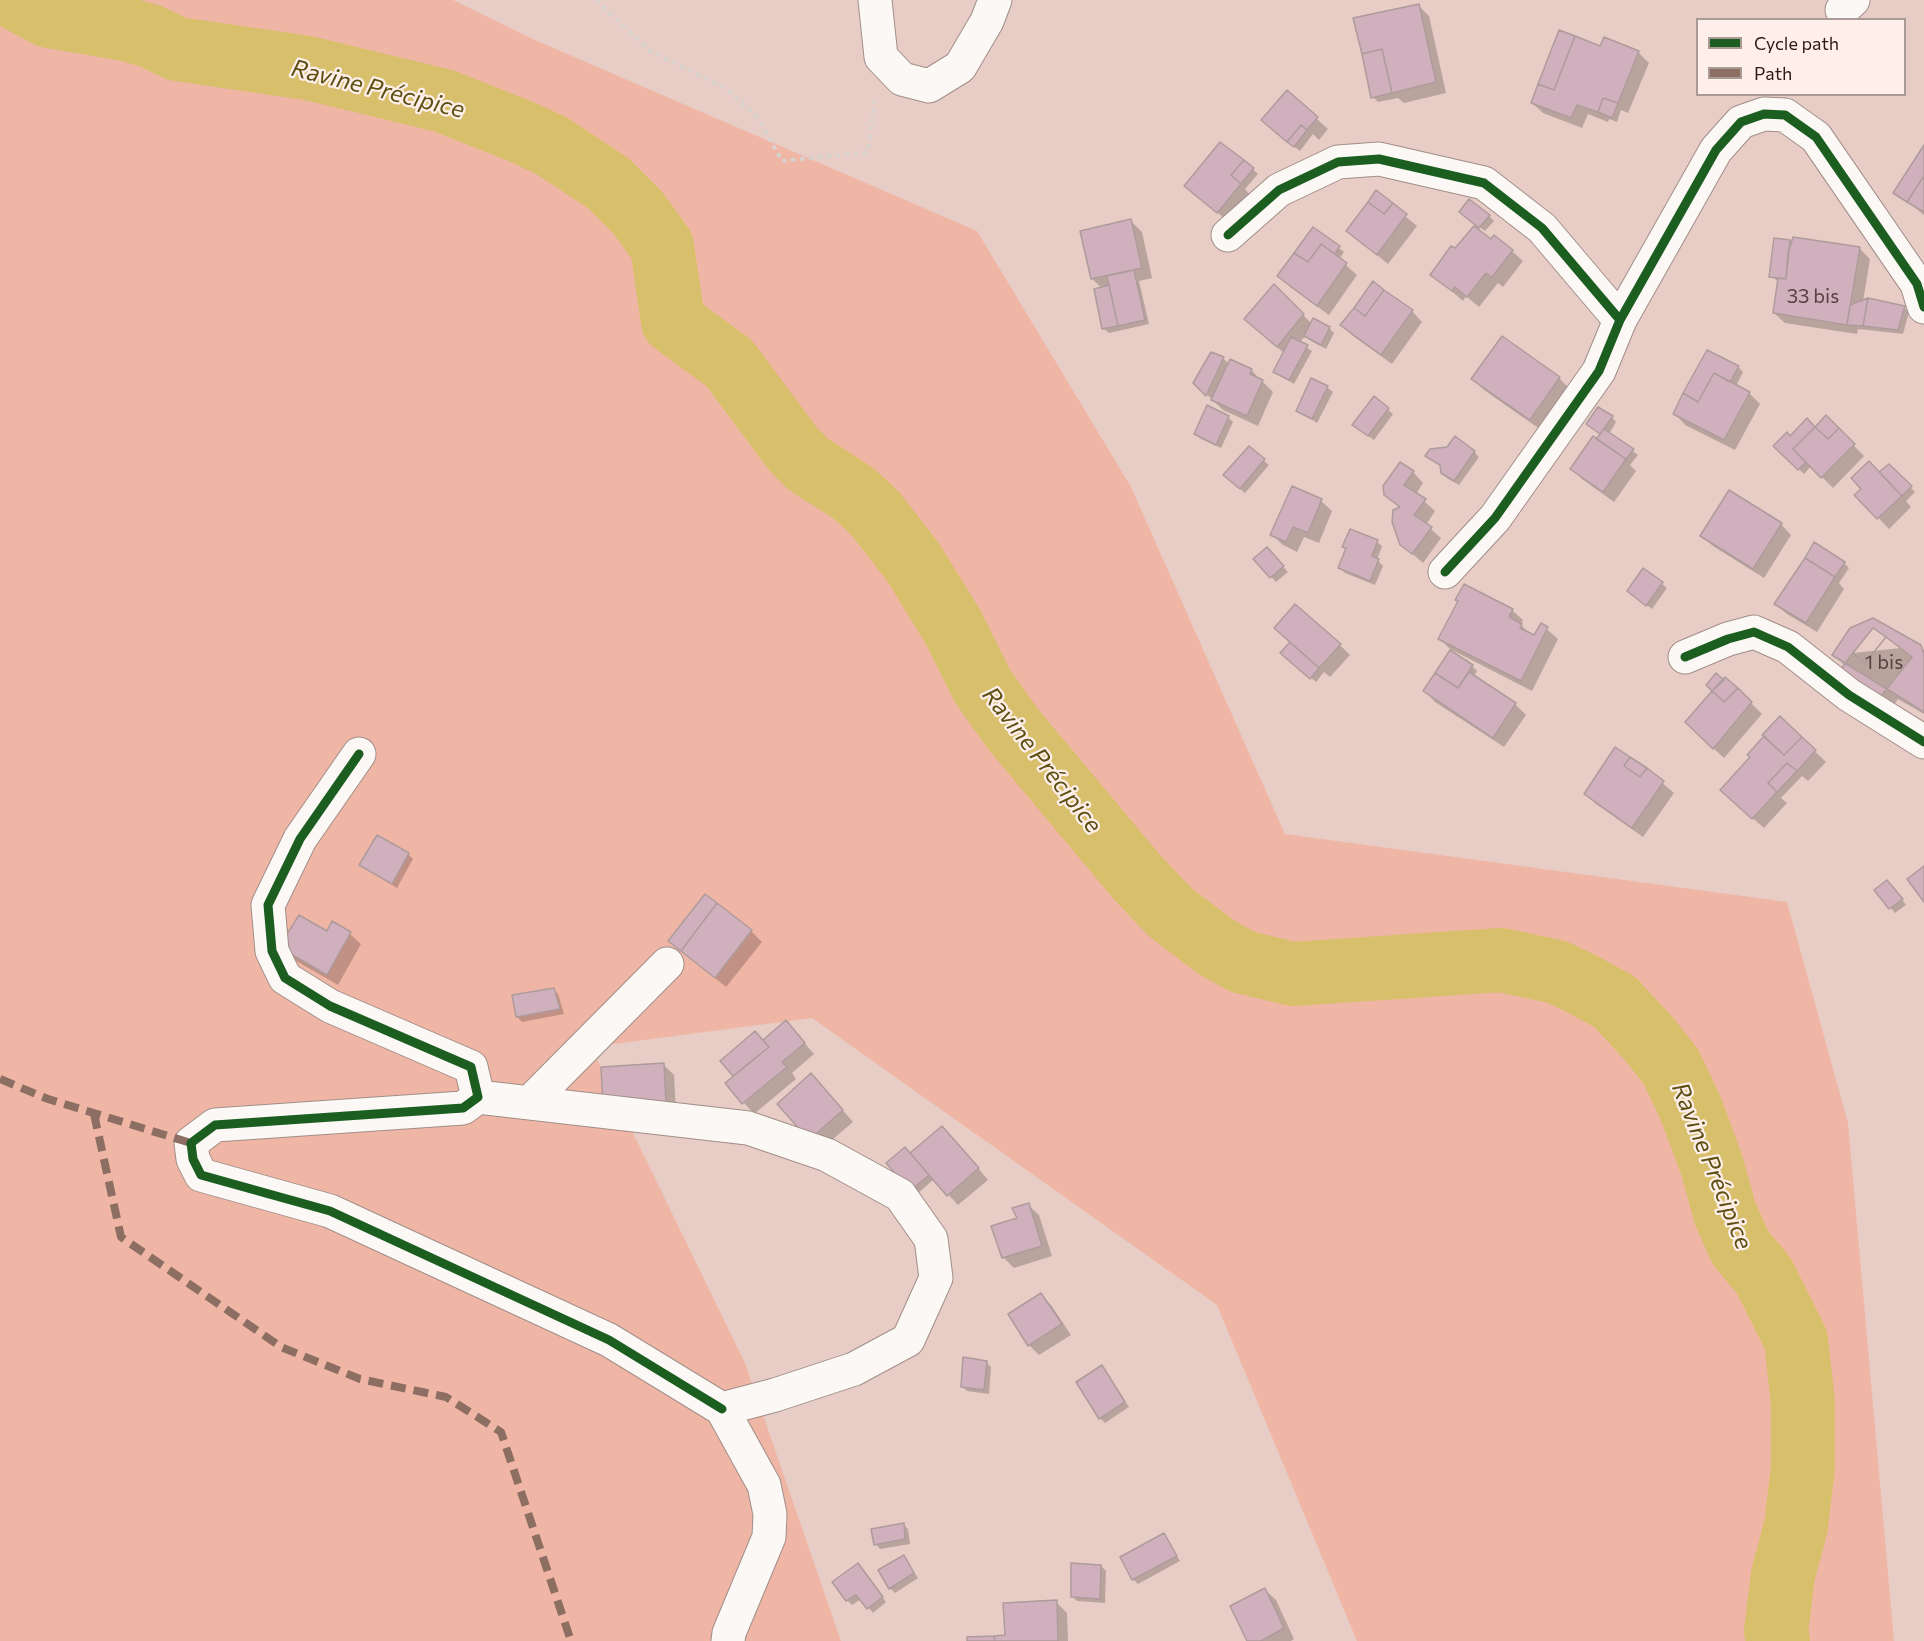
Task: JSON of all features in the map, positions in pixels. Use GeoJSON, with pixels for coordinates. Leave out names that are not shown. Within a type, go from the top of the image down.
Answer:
{"type":"FeatureCollection","features":[{"type":"Feature","properties":{"kind":"street"},"geometry":{"type":"LineString","coordinates":[[875,0],[881,57],[902,78],[929,86],[960,67],[987,21],[995,0]]}},
{"type":"Feature","properties":{"kind":"street"},"geometry":{"type":"LineString","coordinates":[[1445,572],[1495,518],[1599,371],[1620,320],[1716,150],[1741,122],[1764,114],[1785,115],[1816,137],[1917,284],[1924,307]]}},
{"type":"Feature","properties":{"kind":"street"},"geometry":{"type":"LineString","coordinates":[[1228,235],[1279,190],[1338,162],[1379,159],[1484,183],[1542,228],[1620,320]]}},
{"type":"Feature","properties":{"kind":"street"},"geometry":{"type":"LineString","coordinates":[[1685,657],[1728,639],[1754,632],[1788,647],[1849,695],[1924,742]]}},
{"type":"Feature","properties":{"kind":"street"},"geometry":{"type":"LineString","coordinates":[[359,754],[300,839],[267,904],[272,951],[285,978],[330,1006],[471,1067],[478,1096]]}},
{"type":"Feature","properties":{"kind":"street"},"geometry":{"type":"LineString","coordinates":[[531,1101],[667,964]]}},
{"type":"Feature","properties":{"kind":"street"},"geometry":{"type":"LineString","coordinates":[[722,1409],[775,1395],[854,1369],[908,1340],[936,1278],[931,1239],[900,1195],[827,1155],[748,1128],[478,1096],[463,1108],[215,1125],[191,1143],[193,1159],[201,1175],[330,1211],[609,1340],[722,1409],[764,1485],[770,1514],[769,1538],[729,1633],[728,1641]]}},
{"type":"Feature","properties":{"kind":"path"},"geometry":{"type":"LineString","coordinates":[[597,0],[650,51],[727,89],[758,118],[782,160],[868,152],[881,57]]}},
{"type":"Feature","properties":{"kind":"shaded area"},"geometry":{"type":"Polygon","coordinates":[[[0,0],[453,0],[535,40],[977,231],[1131,487],[1285,834],[1787,902],[1848,1123],[1894,1641],[1357,1641],[1217,1305],[812,1018],[591,1047],[745,1363],[841,1641],[0,1641],[0,0]]]}},
{"type":"Feature","properties":{"kind":"building"},"geometry":{"type":"Polygon","coordinates":[[[1419,4],[1436,82],[1392,93],[1382,49],[1362,54],[1353,18],[1419,4]]]}},
{"type":"Feature","properties":{"kind":"building"},"geometry":{"type":"Polygon","coordinates":[[[1559,30],[1575,36],[1554,90],[1538,84],[1559,30]]]}},
{"type":"Feature","properties":{"kind":"building"},"geometry":{"type":"Polygon","coordinates":[[[1575,36],[1600,46],[1604,37],[1639,51],[1618,103],[1603,98],[1598,112],[1577,105],[1571,118],[1531,103],[1538,84],[1554,90],[1575,36]]]}},
{"type":"Feature","properties":{"kind":"building"},"geometry":{"type":"Polygon","coordinates":[[[1382,49],[1392,93],[1371,98],[1362,54],[1382,49]]]}},
{"type":"Feature","properties":{"kind":"building"},"geometry":{"type":"Polygon","coordinates":[[[1287,90],[1318,117],[1307,130],[1301,125],[1287,142],[1261,120],[1287,90]]]}},
{"type":"Feature","properties":{"kind":"building"},"geometry":{"type":"Polygon","coordinates":[[[1603,98],[1618,103],[1612,118],[1598,112],[1603,98]]]}},
{"type":"Feature","properties":{"kind":"building"},"geometry":{"type":"Polygon","coordinates":[[[1301,125],[1307,130],[1294,147],[1287,142],[1301,125]]]}},
{"type":"Feature","properties":{"kind":"building"},"geometry":{"type":"Polygon","coordinates":[[[1220,142],[1244,160],[1231,175],[1241,184],[1217,213],[1184,186],[1220,142]]]}},
{"type":"Feature","properties":{"kind":"building"},"geometry":{"type":"Polygon","coordinates":[[[1924,145],[1924,176],[1907,202],[1893,193],[1924,145]]]}},
{"type":"Feature","properties":{"kind":"building"},"geometry":{"type":"Polygon","coordinates":[[[1244,160],[1254,168],[1241,184],[1231,175],[1244,160]]]}},
{"type":"Feature","properties":{"kind":"building"},"geometry":{"type":"Polygon","coordinates":[[[1924,176],[1924,212],[1907,202],[1924,176]]]}},
{"type":"Feature","properties":{"kind":"building"},"geometry":{"type":"Polygon","coordinates":[[[1376,190],[1393,203],[1384,214],[1368,202],[1376,190]]]}},
{"type":"Feature","properties":{"kind":"building"},"geometry":{"type":"Polygon","coordinates":[[[1469,199],[1490,215],[1479,228],[1459,212],[1469,199]]]}},
{"type":"Feature","properties":{"kind":"building"},"geometry":{"type":"Polygon","coordinates":[[[1368,202],[1384,214],[1393,203],[1407,214],[1377,255],[1346,231],[1368,202]]]}},
{"type":"Feature","properties":{"kind":"building"},"geometry":{"type":"Polygon","coordinates":[[[1131,219],[1142,268],[1091,279],[1080,231],[1131,219]]]}},
{"type":"Feature","properties":{"kind":"building"},"geometry":{"type":"Polygon","coordinates":[[[1474,226],[1491,239],[1494,235],[1513,250],[1492,277],[1486,273],[1467,297],[1455,287],[1452,291],[1430,275],[1451,246],[1455,248],[1474,226]]]}},
{"type":"Feature","properties":{"kind":"building"},"geometry":{"type":"Polygon","coordinates":[[[1313,227],[1340,246],[1335,254],[1321,244],[1308,262],[1294,253],[1313,227]]]}},
{"type":"Feature","properties":{"kind":"building"},"geometry":{"type":"Polygon","coordinates":[[[1793,237],[1860,247],[1847,325],[1773,313],[1778,278],[1786,279],[1788,253],[1793,237]]]}},
{"type":"Feature","properties":{"kind":"building"},"geometry":{"type":"Polygon","coordinates":[[[1774,238],[1790,240],[1786,279],[1769,277],[1774,238]]]}},
{"type":"Feature","properties":{"kind":"building"},"geometry":{"type":"Polygon","coordinates":[[[1321,244],[1347,263],[1317,306],[1277,276],[1294,253],[1308,262],[1321,244]]]}},
{"type":"Feature","properties":{"kind":"building"},"geometry":{"type":"Polygon","coordinates":[[[1134,270],[1145,320],[1118,326],[1107,276],[1134,270]]]}},
{"type":"Feature","properties":{"kind":"building"},"geometry":{"type":"Polygon","coordinates":[[[1373,281],[1384,290],[1365,316],[1354,308],[1373,281]]]}},
{"type":"Feature","properties":{"kind":"building"},"geometry":{"type":"Polygon","coordinates":[[[1274,284],[1304,314],[1277,347],[1244,319],[1274,284]]]}},
{"type":"Feature","properties":{"kind":"building"},"geometry":{"type":"Polygon","coordinates":[[[1109,285],[1118,326],[1102,329],[1094,289],[1109,285]]]}},
{"type":"Feature","properties":{"kind":"building"},"geometry":{"type":"Polygon","coordinates":[[[1384,290],[1413,310],[1381,355],[1340,325],[1354,308],[1365,316],[1384,290]]]}},
{"type":"Feature","properties":{"kind":"building"},"geometry":{"type":"Polygon","coordinates":[[[1868,298],[1905,306],[1898,330],[1863,326],[1868,298]]]}},
{"type":"Feature","properties":{"kind":"building"},"geometry":{"type":"Polygon","coordinates":[[[1868,298],[1863,326],[1847,325],[1850,305],[1868,298]]]}},
{"type":"Feature","properties":{"kind":"building"},"geometry":{"type":"Polygon","coordinates":[[[1313,318],[1330,327],[1321,345],[1304,336],[1313,318]]]}},
{"type":"Feature","properties":{"kind":"building"},"geometry":{"type":"Polygon","coordinates":[[[1502,336],[1560,377],[1530,420],[1471,379],[1502,336]]]}},
{"type":"Feature","properties":{"kind":"building"},"geometry":{"type":"Polygon","coordinates":[[[1291,337],[1308,345],[1289,380],[1273,372],[1291,337]]]}},
{"type":"Feature","properties":{"kind":"building"},"geometry":{"type":"Polygon","coordinates":[[[1707,350],[1739,366],[1730,382],[1714,373],[1698,402],[1683,393],[1707,350]]]}},
{"type":"Feature","properties":{"kind":"building"},"geometry":{"type":"Polygon","coordinates":[[[1211,352],[1224,357],[1206,396],[1193,383],[1211,352]]]}},
{"type":"Feature","properties":{"kind":"building"},"geometry":{"type":"Polygon","coordinates":[[[1230,359],[1252,369],[1250,374],[1263,380],[1247,416],[1211,400],[1230,359]]]}},
{"type":"Feature","properties":{"kind":"building"},"geometry":{"type":"Polygon","coordinates":[[[1714,373],[1750,392],[1724,440],[1673,414],[1683,393],[1698,402],[1714,373]]]}},
{"type":"Feature","properties":{"kind":"building"},"geometry":{"type":"Polygon","coordinates":[[[1311,378],[1328,386],[1312,419],[1296,411],[1311,378]]]}},
{"type":"Feature","properties":{"kind":"building"},"geometry":{"type":"Polygon","coordinates":[[[1374,396],[1389,408],[1368,436],[1352,425],[1374,396]]]}},
{"type":"Feature","properties":{"kind":"building"},"geometry":{"type":"Polygon","coordinates":[[[1207,405],[1229,416],[1216,445],[1194,434],[1207,405]]]}},
{"type":"Feature","properties":{"kind":"building"},"geometry":{"type":"Polygon","coordinates":[[[1598,407],[1613,416],[1600,434],[1586,424],[1598,407]]]}},
{"type":"Feature","properties":{"kind":"building"},"geometry":{"type":"Polygon","coordinates":[[[1826,415],[1839,428],[1828,439],[1815,427],[1826,415]]]}},
{"type":"Feature","properties":{"kind":"building"},"geometry":{"type":"Polygon","coordinates":[[[1807,418],[1815,427],[1793,449],[1806,462],[1798,470],[1773,446],[1787,432],[1790,436],[1807,418]]]}},
{"type":"Feature","properties":{"kind":"building"},"geometry":{"type":"Polygon","coordinates":[[[1815,427],[1828,439],[1839,428],[1855,444],[1821,478],[1793,449],[1815,427]]]}},
{"type":"Feature","properties":{"kind":"building"},"geometry":{"type":"Polygon","coordinates":[[[1604,429],[1634,449],[1626,459],[1596,439],[1604,429]]]}},
{"type":"Feature","properties":{"kind":"building"},"geometry":{"type":"Polygon","coordinates":[[[1455,436],[1475,451],[1454,481],[1441,473],[1440,465],[1425,456],[1430,449],[1447,447],[1455,436]]]}},
{"type":"Feature","properties":{"kind":"building"},"geometry":{"type":"Polygon","coordinates":[[[1593,436],[1626,459],[1603,492],[1570,469],[1593,436]]]}},
{"type":"Feature","properties":{"kind":"building"},"geometry":{"type":"Polygon","coordinates":[[[1249,446],[1265,459],[1240,489],[1223,475],[1249,446]]]}},
{"type":"Feature","properties":{"kind":"building"},"geometry":{"type":"Polygon","coordinates":[[[1869,461],[1902,496],[1877,519],[1854,495],[1861,489],[1851,478],[1869,461]]]}},
{"type":"Feature","properties":{"kind":"building"},"geometry":{"type":"Polygon","coordinates":[[[1400,462],[1414,471],[1404,485],[1426,499],[1414,515],[1432,527],[1412,554],[1400,545],[1392,522],[1393,510],[1400,507],[1384,495],[1383,486],[1400,462]]]}},
{"type":"Feature","properties":{"kind":"building"},"geometry":{"type":"Polygon","coordinates":[[[1889,464],[1912,486],[1902,496],[1879,472],[1889,464]]]}},
{"type":"Feature","properties":{"kind":"building"},"geometry":{"type":"Polygon","coordinates":[[[1292,486],[1322,499],[1308,533],[1293,527],[1286,542],[1270,535],[1292,486]]]}},
{"type":"Feature","properties":{"kind":"building"},"geometry":{"type":"Polygon","coordinates":[[[1729,490],[1782,523],[1753,569],[1700,536],[1729,490]]]}},
{"type":"Feature","properties":{"kind":"building"},"geometry":{"type":"Polygon","coordinates":[[[1350,529],[1378,540],[1372,556],[1379,559],[1370,581],[1338,568],[1346,548],[1342,547],[1350,529]]]}},
{"type":"Feature","properties":{"kind":"building"},"geometry":{"type":"Polygon","coordinates":[[[1814,542],[1845,562],[1835,577],[1805,558],[1814,542]]]}},
{"type":"Feature","properties":{"kind":"building"},"geometry":{"type":"Polygon","coordinates":[[[1267,547],[1284,566],[1270,578],[1253,559],[1267,547]]]}},
{"type":"Feature","properties":{"kind":"building"},"geometry":{"type":"Polygon","coordinates":[[[1805,558],[1835,577],[1806,623],[1774,604],[1805,558]]]}},
{"type":"Feature","properties":{"kind":"building"},"geometry":{"type":"Polygon","coordinates":[[[1643,568],[1663,582],[1646,606],[1627,591],[1643,568]]]}},
{"type":"Feature","properties":{"kind":"building"},"geometry":{"type":"Polygon","coordinates":[[[1464,584],[1513,609],[1509,617],[1522,624],[1520,628],[1534,635],[1541,623],[1548,627],[1521,681],[1438,639],[1458,601],[1455,600],[1464,584]]]}},
{"type":"Feature","properties":{"kind":"building"},"geometry":{"type":"Polygon","coordinates":[[[1295,604],[1341,644],[1319,668],[1274,628],[1295,604]]]}},
{"type":"Feature","properties":{"kind":"building"},"geometry":{"type":"Polygon","coordinates":[[[1873,618],[1921,645],[1924,654],[1924,712],[1832,655],[1850,628],[1873,618]]]}},
{"type":"Feature","properties":{"kind":"building"},"geometry":{"type":"Polygon","coordinates":[[[1873,628],[1886,637],[1865,663],[1853,653],[1873,628]]]}},
{"type":"Feature","properties":{"kind":"building"},"geometry":{"type":"Polygon","coordinates":[[[1886,637],[1912,657],[1878,700],[1840,670],[1853,653],[1865,663],[1886,637]]]}},
{"type":"Feature","properties":{"kind":"building"},"geometry":{"type":"Polygon","coordinates":[[[1290,642],[1319,668],[1310,679],[1280,653],[1290,642]]]}},
{"type":"Feature","properties":{"kind":"building"},"geometry":{"type":"Polygon","coordinates":[[[1450,650],[1473,665],[1458,688],[1435,673],[1450,650]]]}},
{"type":"Feature","properties":{"kind":"building"},"geometry":{"type":"Polygon","coordinates":[[[1469,672],[1516,703],[1493,738],[1423,691],[1435,673],[1458,688],[1469,672]]]}},
{"type":"Feature","properties":{"kind":"building"},"geometry":{"type":"Polygon","coordinates":[[[1716,673],[1724,680],[1712,691],[1706,685],[1716,673]]]}},
{"type":"Feature","properties":{"kind":"building"},"geometry":{"type":"Polygon","coordinates":[[[1725,677],[1738,688],[1724,702],[1712,691],[1725,677]]]}},
{"type":"Feature","properties":{"kind":"building"},"geometry":{"type":"Polygon","coordinates":[[[1738,688],[1752,702],[1713,749],[1685,722],[1712,691],[1724,702],[1738,688]]]}},
{"type":"Feature","properties":{"kind":"building"},"geometry":{"type":"Polygon","coordinates":[[[1780,716],[1802,737],[1784,755],[1762,735],[1780,716]]]}},
{"type":"Feature","properties":{"kind":"building"},"geometry":{"type":"Polygon","coordinates":[[[1764,736],[1784,755],[1802,737],[1816,750],[1797,771],[1787,763],[1768,783],[1777,792],[1752,819],[1720,790],[1750,757],[1747,755],[1764,736]]]}},
{"type":"Feature","properties":{"kind":"building"},"geometry":{"type":"Polygon","coordinates":[[[1615,747],[1630,757],[1624,766],[1640,777],[1647,768],[1664,781],[1632,828],[1584,794],[1615,747]]]}},
{"type":"Feature","properties":{"kind":"building"},"geometry":{"type":"Polygon","coordinates":[[[1630,757],[1647,768],[1640,777],[1624,766],[1630,757]]]}},
{"type":"Feature","properties":{"kind":"building"},"geometry":{"type":"Polygon","coordinates":[[[1787,763],[1797,771],[1777,792],[1768,783],[1787,763]]]}},
{"type":"Feature","properties":{"kind":"building"},"geometry":{"type":"Polygon","coordinates":[[[377,835],[409,853],[392,884],[359,865],[377,835]]]}},
{"type":"Feature","properties":{"kind":"building"},"geometry":{"type":"Polygon","coordinates":[[[1924,866],[1924,902],[1907,879],[1924,866]]]}},
{"type":"Feature","properties":{"kind":"building"},"geometry":{"type":"Polygon","coordinates":[[[1887,880],[1903,899],[1889,909],[1874,890],[1887,880]]]}},
{"type":"Feature","properties":{"kind":"building"},"geometry":{"type":"Polygon","coordinates":[[[705,894],[717,903],[681,951],[668,941],[705,894]]]}},
{"type":"Feature","properties":{"kind":"building"},"geometry":{"type":"Polygon","coordinates":[[[717,903],[752,930],[715,978],[681,951],[717,903]]]}},
{"type":"Feature","properties":{"kind":"building"},"geometry":{"type":"Polygon","coordinates":[[[299,915],[327,931],[332,921],[351,932],[327,975],[279,947],[299,915]]]}},
{"type":"Feature","properties":{"kind":"building"},"geometry":{"type":"Polygon","coordinates":[[[554,988],[560,1009],[516,1017],[512,995],[554,988]]]}},
{"type":"Feature","properties":{"kind":"building"},"geometry":{"type":"Polygon","coordinates":[[[786,1020],[805,1043],[782,1062],[787,1067],[742,1104],[725,1083],[769,1047],[763,1040],[786,1020]]]}},
{"type":"Feature","properties":{"kind":"building"},"geometry":{"type":"Polygon","coordinates":[[[755,1031],[769,1047],[733,1076],[720,1061],[755,1031]]]}},
{"type":"Feature","properties":{"kind":"building"},"geometry":{"type":"Polygon","coordinates":[[[664,1063],[666,1103],[603,1107],[601,1067],[664,1063]]]}},
{"type":"Feature","properties":{"kind":"building"},"geometry":{"type":"Polygon","coordinates":[[[811,1073],[843,1110],[809,1140],[777,1104],[811,1073]]]}},
{"type":"Feature","properties":{"kind":"building"},"geometry":{"type":"Polygon","coordinates":[[[942,1126],[979,1168],[947,1196],[910,1153],[942,1126]]]}},
{"type":"Feature","properties":{"kind":"building"},"geometry":{"type":"Polygon","coordinates":[[[905,1147],[929,1175],[910,1191],[886,1163],[905,1147]]]}},
{"type":"Feature","properties":{"kind":"building"},"geometry":{"type":"Polygon","coordinates":[[[1029,1203],[1042,1246],[1002,1258],[991,1226],[1017,1218],[1012,1208],[1029,1203]]]}},
{"type":"Feature","properties":{"kind":"building"},"geometry":{"type":"Polygon","coordinates":[[[1041,1293],[1062,1324],[1028,1346],[1008,1314],[1041,1293]]]}},
{"type":"Feature","properties":{"kind":"building"},"geometry":{"type":"Polygon","coordinates":[[[963,1357],[987,1361],[984,1390],[961,1387],[963,1357]]]}},
{"type":"Feature","properties":{"kind":"building"},"geometry":{"type":"Polygon","coordinates":[[[1102,1365],[1125,1402],[1099,1419],[1076,1382],[1102,1365]]]}},
{"type":"Feature","properties":{"kind":"building"},"geometry":{"type":"Polygon","coordinates":[[[904,1523],[905,1539],[874,1545],[871,1529],[904,1523]]]}},
{"type":"Feature","properties":{"kind":"building"},"geometry":{"type":"Polygon","coordinates":[[[1164,1533],[1177,1556],[1132,1580],[1120,1557],[1164,1533]]]}},
{"type":"Feature","properties":{"kind":"building"},"geometry":{"type":"Polygon","coordinates":[[[904,1555],[914,1573],[889,1589],[878,1570],[904,1555]]]}},
{"type":"Feature","properties":{"kind":"building"},"geometry":{"type":"Polygon","coordinates":[[[858,1563],[883,1597],[867,1609],[856,1595],[846,1601],[832,1582],[858,1563]]]}},
{"type":"Feature","properties":{"kind":"building"},"geometry":{"type":"Polygon","coordinates":[[[1071,1563],[1101,1565],[1100,1599],[1071,1597],[1071,1563]]]}},
{"type":"Feature","properties":{"kind":"building"},"geometry":{"type":"Polygon","coordinates":[[[1265,1588],[1284,1628],[1261,1641],[1247,1641],[1230,1606],[1265,1588]]]}},
{"type":"Feature","properties":{"kind":"building"},"geometry":{"type":"Polygon","coordinates":[[[1057,1600],[1058,1641],[995,1641],[994,1636],[1005,1635],[1003,1603],[1057,1600]]]}},
{"type":"Feature","properties":{"kind":"building"},"geometry":{"type":"Polygon","coordinates":[[[994,1636],[995,1641],[967,1641],[967,1637],[994,1636]]]}},
{"type":"Feature","properties":{"kind":"waterway","name":"Ravine Précipice"},"geometry":{"type":"LineString","coordinates":[[19,0],[49,16],[125,29],[150,36],[177,49],[308,68],[444,101],[552,146],[608,183],[638,213],[662,246],[673,322],[729,363],[793,449],[808,464],[853,493],[874,512],[913,562],[953,627],[983,687],[1013,729],[1136,876],[1170,912],[1216,947],[1243,962],[1293,974],[1501,960],[1557,972],[1615,1002],[1671,1067],[1691,1109],[1712,1166],[1725,1213],[1740,1247],[1764,1276],[1796,1340],[1803,1403],[1803,1467],[1796,1526],[1783,1575],[1776,1631],[1778,1641]]}},
{"type":"Feature","properties":{"kind":"marked path"},"geometry":{"type":"LineString","coordinates":[[0,1079],[48,1099],[191,1143]]}},
{"type":"Feature","properties":{"kind":"marked path"},"geometry":{"type":"LineString","coordinates":[[94,1114],[121,1237],[281,1347],[360,1379],[446,1397],[501,1432],[571,1641]]}},
{"type":"Feature","properties":{"kind":"cycle path"},"geometry":{"type":"LineString","coordinates":[[1445,572],[1495,518],[1599,371],[1620,320],[1716,150],[1741,122],[1764,114],[1785,115],[1816,137],[1917,284],[1924,307]]}},
{"type":"Feature","properties":{"kind":"cycle path"},"geometry":{"type":"LineString","coordinates":[[1228,235],[1279,190],[1338,162],[1379,159],[1484,183],[1542,228],[1620,320]]}},
{"type":"Feature","properties":{"kind":"cycle path"},"geometry":{"type":"LineString","coordinates":[[1685,657],[1728,639],[1754,632],[1788,647],[1849,695],[1924,742]]}},
{"type":"Feature","properties":{"kind":"cycle path"},"geometry":{"type":"LineString","coordinates":[[359,754],[300,839],[268,905],[272,951],[285,978],[330,1006],[471,1067],[478,1097],[463,1108],[215,1125],[191,1143],[193,1159],[201,1175],[330,1211],[609,1340],[722,1409]]}}]}
